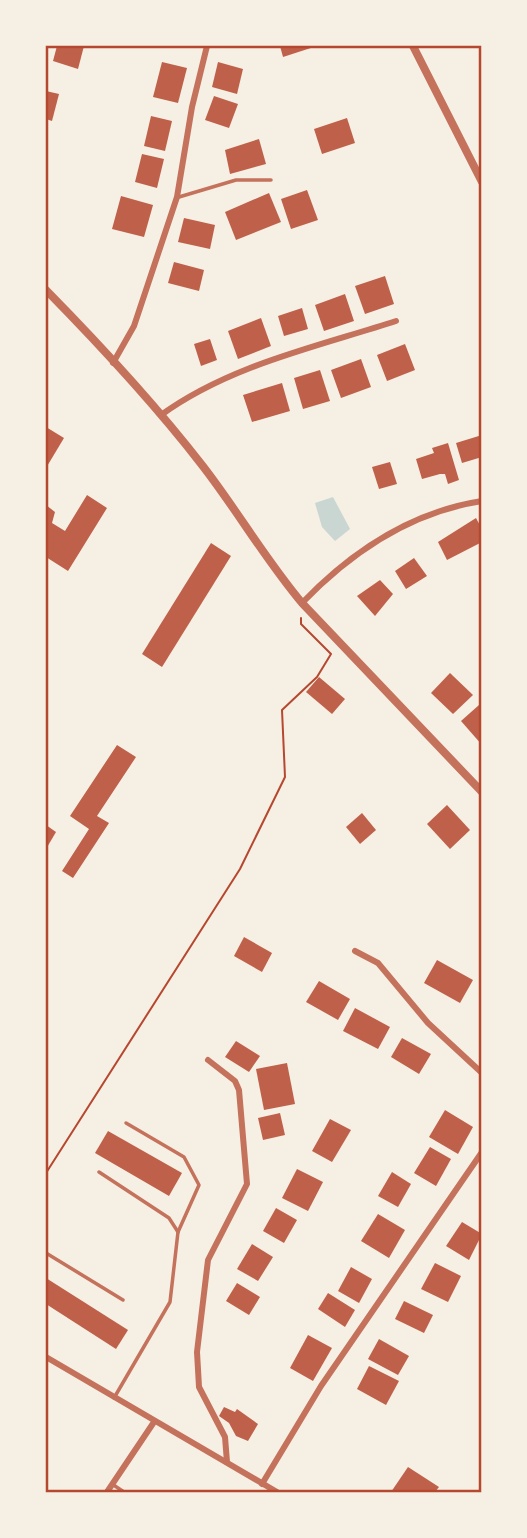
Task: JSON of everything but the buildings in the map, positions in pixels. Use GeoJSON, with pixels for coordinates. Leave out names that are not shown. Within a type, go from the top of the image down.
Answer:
{"type":"FeatureCollection","features":[{"type":"Feature","properties":{"kind":"street"},"geometry":{"type":"LineString","coordinates":[[113,363],[134,326],[177,197],[192,107],[207,46]]}},
{"type":"Feature","properties":{"kind":"street"},"geometry":{"type":"LineString","coordinates":[[413,46],[481,182]]}},
{"type":"Feature","properties":{"kind":"street"},"geometry":{"type":"LineString","coordinates":[[46,290],[161,415],[203,467],[275,571],[302,603],[481,792]]}},
{"type":"Feature","properties":{"kind":"street"},"geometry":{"type":"LineString","coordinates":[[161,415],[191,393],[232,374],[396,321]]}},
{"type":"Feature","properties":{"kind":"street"},"geometry":{"type":"LineString","coordinates":[[302,603],[358,552],[383,536],[448,507],[481,501]]}},
{"type":"Feature","properties":{"kind":"street"},"geometry":{"type":"LineString","coordinates":[[355,951],[378,963],[428,1024],[481,1073]]}},
{"type":"Feature","properties":{"kind":"street"},"geometry":{"type":"LineString","coordinates":[[208,1060],[235,1081],[239,1090],[248,1173],[244,1194],[208,1260],[197,1352],[199,1387],[225,1437],[227,1462]]}},
{"type":"Feature","properties":{"kind":"street"},"geometry":{"type":"LineString","coordinates":[[262,1483],[321,1386],[481,1152]]}},
{"type":"Feature","properties":{"kind":"street"},"geometry":{"type":"LineString","coordinates":[[46,1356],[277,1493]]}},
{"type":"Feature","properties":{"kind":"street"},"geometry":{"type":"LineString","coordinates":[[107,1493],[154,1422]]}},
{"type":"Feature","properties":{"kind":"lane"},"geometry":{"type":"LineString","coordinates":[[177,197],[236,180],[271,180]]}},
{"type":"Feature","properties":{"kind":"lane"},"geometry":{"type":"LineString","coordinates":[[114,1398],[170,1302],[178,1232],[199,1185],[184,1157],[127,1123]]}},
{"type":"Feature","properties":{"kind":"lane"},"geometry":{"type":"LineString","coordinates":[[99,1172],[169,1218],[178,1232]]}},
{"type":"Feature","properties":{"kind":"lane"},"geometry":{"type":"LineString","coordinates":[[46,1253],[123,1300]]}},
{"type":"Feature","properties":{"kind":"lane"},"geometry":{"type":"LineString","coordinates":[[112,1484],[124,1493]]}},
{"type":"Feature","properties":{"kind":"path"},"geometry":{"type":"LineString","coordinates":[[46,1173],[240,869],[285,777],[282,710],[317,677],[331,654],[301,624],[302,603]]}},
{"type":"Feature","properties":{"kind":"shaded area"},"geometry":{"type":"Polygon","coordinates":[[[333,497],[350,529],[335,541],[322,527],[315,503],[333,497]]]}}]}
